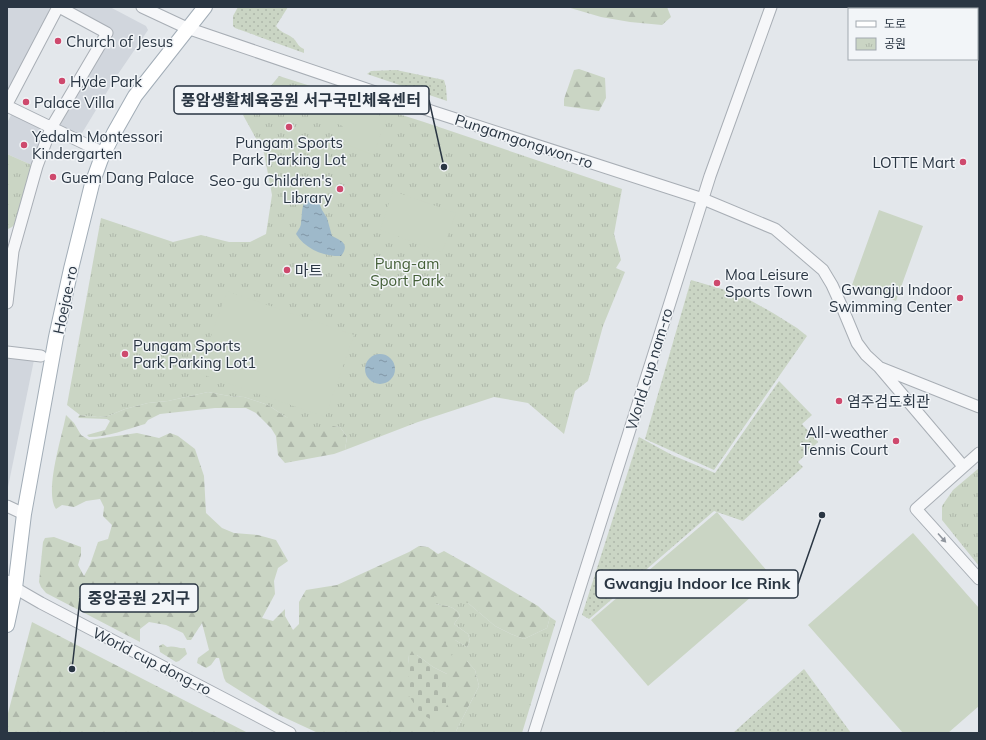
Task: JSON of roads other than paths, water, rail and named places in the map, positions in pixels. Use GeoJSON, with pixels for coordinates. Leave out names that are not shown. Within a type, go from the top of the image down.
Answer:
{"type":"FeatureCollection","features":[{"type":"Feature","properties":{"kind":"main road","name":"Hoejae-ro"},"geometry":{"type":"LineString","coordinates":[[7,625],[11,584],[56,337],[92,184],[104,153],[135,96],[205,7]]}},
{"type":"Feature","properties":{"kind":"street"},"geometry":{"type":"LineString","coordinates":[[7,303],[10,247],[51,128],[107,34],[59,7],[7,105],[51,128],[104,153]]}},
{"type":"Feature","properties":{"kind":"street","name":"Pungamgongwon-ro"},"geometry":{"type":"LineString","coordinates":[[142,7],[187,28],[434,112],[703,198],[775,229],[823,270],[842,307],[857,343],[963,466]]}},
{"type":"Feature","properties":{"kind":"street","name":"World cup nam-ro"},"geometry":{"type":"LineString","coordinates":[[534,733],[703,198],[771,7]]}},
{"type":"Feature","properties":{"kind":"street"},"geometry":{"type":"LineString","coordinates":[[7,352],[41,356]]}},
{"type":"Feature","properties":{"kind":"street"},"geometry":{"type":"LineString","coordinates":[[879,367],[979,407]]}},
{"type":"Feature","properties":{"kind":"street"},"geometry":{"type":"LineString","coordinates":[[979,454],[963,466],[916,509],[979,579]]}},
{"type":"Feature","properties":{"kind":"street"},"geometry":{"type":"LineString","coordinates":[[7,506],[24,514]]}},
{"type":"Feature","properties":{"kind":"street","name":"World cup dong-ro"},"geometry":{"type":"LineString","coordinates":[[11,584],[41,603],[290,733]]}},
{"type":"Feature","properties":{"kind":"water"},"geometry":{"type":"Polygon","coordinates":[[[312,195],[318,200],[327,218],[332,236],[344,243],[345,249],[341,256],[328,255],[316,251],[305,244],[296,234],[301,224],[304,204],[312,195]]]}},
{"type":"Feature","properties":{"kind":"water"},"geometry":{"type":"Polygon","coordinates":[[[380,354],[386,355],[394,363],[394,375],[386,383],[380,384],[374,383],[366,375],[365,369],[366,363],[374,355],[380,354]]]}},
{"type":"Feature","properties":{"kind":"place","name":"Church of Jesus"},"geometry":{"type":"Point","coordinates":[58,41]}},
{"type":"Feature","properties":{"kind":"place","name":"Hyde Park"},"geometry":{"type":"Point","coordinates":[62,81]}},
{"type":"Feature","properties":{"kind":"place","name":"Palace Villa"},"geometry":{"type":"Point","coordinates":[26,102]}},
{"type":"Feature","properties":{"kind":"place","name":"Pungam Sports Park Parking Lot"},"geometry":{"type":"Point","coordinates":[289,127]}},
{"type":"Feature","properties":{"kind":"place","name":"Yedalm Montessori Kindergarten"},"geometry":{"type":"Point","coordinates":[24,145]}},
{"type":"Feature","properties":{"kind":"place","name":"LOTTE Mart"},"geometry":{"type":"Point","coordinates":[963,162]}},
{"type":"Feature","properties":{"kind":"place","name":"풍암생활체육공원 서구국민체육센터"},"geometry":{"type":"Point","coordinates":[444,167]}},
{"type":"Feature","properties":{"kind":"place","name":"Guem Dang Palace"},"geometry":{"type":"Point","coordinates":[53,177]}},
{"type":"Feature","properties":{"kind":"place","name":"Seo-gu Children's Library"},"geometry":{"type":"Point","coordinates":[340,189]}},
{"type":"Feature","properties":{"kind":"place","name":"마트"},"geometry":{"type":"Point","coordinates":[287,270]}},
{"type":"Feature","properties":{"kind":"place","name":"Moa Leisure Sports Town"},"geometry":{"type":"Point","coordinates":[717,283]}},
{"type":"Feature","properties":{"kind":"place","name":"Gwangju Indoor Swimming Center"},"geometry":{"type":"Point","coordinates":[960,298]}},
{"type":"Feature","properties":{"kind":"place","name":"Pungam Sports Park Parking Lot1"},"geometry":{"type":"Point","coordinates":[125,354]}},
{"type":"Feature","properties":{"kind":"place","name":"염주검도회관"},"geometry":{"type":"Point","coordinates":[839,401]}},
{"type":"Feature","properties":{"kind":"place","name":"All-weather Tennis Court"},"geometry":{"type":"Point","coordinates":[896,441]}},
{"type":"Feature","properties":{"kind":"place","name":"Gwangju Indoor Ice Rink"},"geometry":{"type":"Point","coordinates":[822,515]}},
{"type":"Feature","properties":{"kind":"place","name":"중앙공원 2지구"},"geometry":{"type":"Point","coordinates":[72,669]}},
{"type":"Feature","properties":{"kind":"park label","name":"Pung-am Sport Park"},"geometry":{"type":"Point","coordinates":[407,272]}}]}
